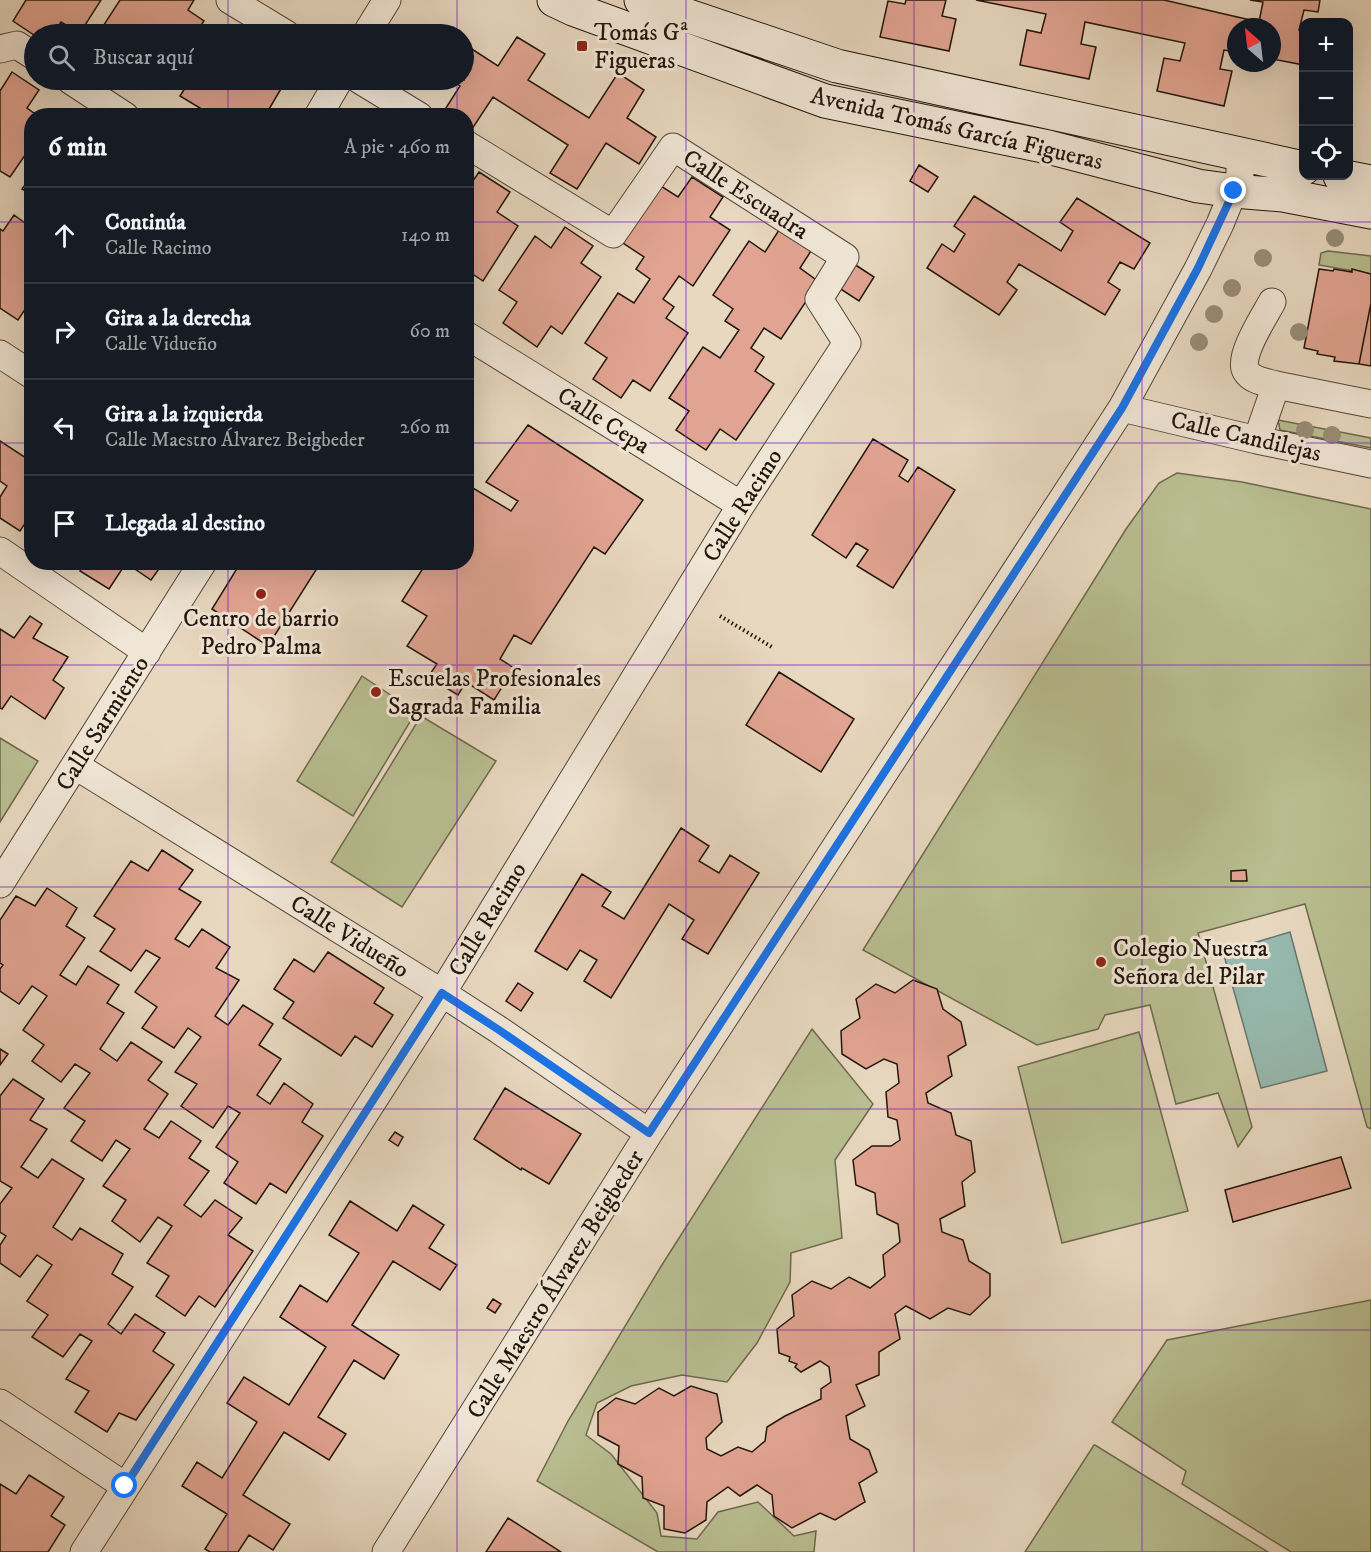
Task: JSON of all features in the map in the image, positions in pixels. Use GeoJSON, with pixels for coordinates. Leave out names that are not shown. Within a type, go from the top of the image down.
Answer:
{"type":"FeatureCollection","features":[{"type":"Feature","properties":{"kind":"main road","name":"Avenida Tomás García Figueras"},"geometry":{"type":"LineString","coordinates":[[554,0],[825,101],[1048,147],[1198,186],[1283,195],[1371,212]]}},
{"type":"Feature","properties":{"kind":"main road","name":"Avenida Tomás García Figueras"},"geometry":{"type":"LineString","coordinates":[[641,0],[837,66],[1299,167]]}},
{"type":"Feature","properties":{"kind":"main road"},"geometry":{"type":"LineString","coordinates":[[1353,179],[1371,182]]}},
{"type":"Feature","properties":{"kind":"street"},"geometry":{"type":"LineString","coordinates":[[230,0],[270,24]]}},
{"type":"Feature","properties":{"kind":"street"},"geometry":{"type":"LineString","coordinates":[[372,24],[387,0]]}},
{"type":"Feature","properties":{"kind":"street"},"geometry":{"type":"LineString","coordinates":[[0,49],[17,45],[24,50]]}},
{"type":"Feature","properties":{"kind":"street"},"geometry":{"type":"LineString","coordinates":[[85,90],[113,108]]}},
{"type":"Feature","properties":{"kind":"street"},"geometry":{"type":"LineString","coordinates":[[323,108],[333,90]]}},
{"type":"Feature","properties":{"kind":"street"},"geometry":{"type":"LineString","coordinates":[[376,90],[406,108]]}},
{"type":"Feature","properties":{"kind":"street","name":"Calle Escuadra"},"geometry":{"type":"LineString","coordinates":[[474,149],[613,234],[673,147],[845,257],[819,299],[847,343]]}},
{"type":"Feature","properties":{"kind":"street","name":"Calle Maestro Álvarez Beigbeder"},"geometry":{"type":"LineString","coordinates":[[386,1552],[649,1133],[1122,408],[1198,268],[1234,191],[1240,175],[1240,161],[1232,152]]}},
{"type":"Feature","properties":{"kind":"street"},"geometry":{"type":"LineString","coordinates":[[1234,191],[1246,180],[1262,173],[1279,168],[1299,167]]}},
{"type":"Feature","properties":{"kind":"street"},"geometry":{"type":"LineString","coordinates":[[1272,302],[1243,360],[1245,371],[1254,379],[1276,385],[1371,404]]}},
{"type":"Feature","properties":{"kind":"street","name":"Calle Cepa"},"geometry":{"type":"LineString","coordinates":[[474,340],[741,505]]}},
{"type":"Feature","properties":{"kind":"street","name":"Calle Racimo"},"geometry":{"type":"LineString","coordinates":[[84,1552],[442,993],[741,505],[847,343]]}},
{"type":"Feature","properties":{"kind":"street"},"geometry":{"type":"LineString","coordinates":[[0,354],[24,370]]}},
{"type":"Feature","properties":{"kind":"street"},"geometry":{"type":"LineString","coordinates":[[1257,440],[1276,385]]}},
{"type":"Feature","properties":{"kind":"street","name":"Calle Candilejas"},"geometry":{"type":"LineString","coordinates":[[1122,408],[1371,464]]}},
{"type":"Feature","properties":{"kind":"street"},"geometry":{"type":"LineString","coordinates":[[0,551],[24,567]]}},
{"type":"Feature","properties":{"kind":"street"},"geometry":{"type":"LineString","coordinates":[[28,570],[147,652]]}},
{"type":"Feature","properties":{"kind":"street","name":"Calle Sarmiento"},"geometry":{"type":"LineString","coordinates":[[0,884],[198,570]]}},
{"type":"Feature","properties":{"kind":"street","name":"Calle Vidueño"},"geometry":{"type":"LineString","coordinates":[[76,766],[442,993],[649,1133]]}},
{"type":"Feature","properties":{"kind":"street"},"geometry":{"type":"LineString","coordinates":[[0,1403],[125,1486]]}},
{"type":"Feature","properties":{"kind":"path"},"geometry":{"type":"LineString","coordinates":[[720,616],[772,647]]}},
{"type":"Feature","properties":{"kind":"green space"},"geometry":{"type":"Polygon","coordinates":[[[1328,251],[1371,256],[1371,274],[1319,265],[1321,253],[1328,251]]]}},
{"type":"Feature","properties":{"kind":"green space"},"geometry":{"type":"Polygon","coordinates":[[[1278,420],[1371,438],[1371,448],[1280,430],[1278,420]]]}},
{"type":"Feature","properties":{"kind":"green space"},"geometry":{"type":"Polygon","coordinates":[[[1177,473],[1242,482],[1371,509],[1371,1129],[1367,1127],[1305,904],[1198,933],[1252,1127],[1238,1147],[1218,1093],[1176,1104],[1150,1005],[1105,1015],[1098,1029],[1037,1045],[863,950],[1126,529],[1159,483],[1177,473]]]}},
{"type":"Feature","properties":{"kind":"green space"},"geometry":{"type":"Polygon","coordinates":[[[362,676],[416,712],[353,816],[297,781],[362,676]]]}},
{"type":"Feature","properties":{"kind":"green space"},"geometry":{"type":"Polygon","coordinates":[[[421,716],[496,761],[402,907],[331,862],[421,716]]]}},
{"type":"Feature","properties":{"kind":"green space"},"geometry":{"type":"Polygon","coordinates":[[[0,738],[38,761],[0,822],[0,738]]]}},
{"type":"Feature","properties":{"kind":"green space"},"geometry":{"type":"Polygon","coordinates":[[[812,1029],[873,1104],[835,1160],[842,1238],[791,1253],[790,1282],[757,1343],[727,1382],[682,1375],[631,1386],[597,1403],[586,1435],[611,1454],[657,1513],[661,1536],[697,1539],[718,1512],[758,1502],[794,1536],[816,1531],[814,1552],[658,1552],[537,1481],[568,1421],[660,1268],[812,1029]]]}},
{"type":"Feature","properties":{"kind":"green space"},"geometry":{"type":"Polygon","coordinates":[[[1139,1032],[1188,1211],[1062,1243],[1018,1067],[1139,1032]]]}},
{"type":"Feature","properties":{"kind":"green space"},"geometry":{"type":"Polygon","coordinates":[[[1371,1300],[1371,1552],[1291,1552],[1182,1484],[1186,1471],[1112,1422],[1167,1340],[1371,1300]]]}},
{"type":"Feature","properties":{"kind":"green space"},"geometry":{"type":"Polygon","coordinates":[[[1095,1445],[1268,1552],[1025,1552],[1095,1445]]]}},
{"type":"Feature","properties":{"kind":"water"},"geometry":{"type":"Polygon","coordinates":[[[1290,932],[1327,1071],[1261,1088],[1223,952],[1290,932]]]}},
{"type":"Feature","properties":{"kind":"building"},"geometry":{"type":"Polygon","coordinates":[[[26,0],[101,0],[86,24],[61,22],[60,24],[24,24],[24,28],[13,21],[26,0]]]}},
{"type":"Feature","properties":{"kind":"building"},"geometry":{"type":"Polygon","coordinates":[[[120,0],[194,0],[188,10],[204,21],[202,24],[104,24],[120,0]]]}},
{"type":"Feature","properties":{"kind":"building"},"geometry":{"type":"Polygon","coordinates":[[[906,0],[946,0],[942,16],[956,19],[949,51],[880,37],[888,1],[905,4],[906,0]]]}},
{"type":"Feature","properties":{"kind":"building"},"geometry":{"type":"Polygon","coordinates":[[[976,0],[1164,0],[1242,18],[1227,18],[1227,50],[1224,50],[1220,69],[1232,72],[1224,106],[1157,91],[1164,58],[1180,61],[1185,43],[1085,22],[1081,44],[1096,47],[1089,79],[1020,65],[1027,30],[1041,33],[1046,14],[976,0]]]}},
{"type":"Feature","properties":{"kind":"building"},"geometry":{"type":"Polygon","coordinates":[[[1250,0],[1320,0],[1318,12],[1304,10],[1302,18],[1299,18],[1299,64],[1281,61],[1281,18],[1260,18],[1263,2],[1250,0]]]}},
{"type":"Feature","properties":{"kind":"building"},"geometry":{"type":"Polygon","coordinates":[[[517,37],[545,54],[528,80],[589,118],[618,73],[644,90],[627,118],[656,137],[639,164],[606,143],[577,189],[550,173],[568,145],[493,97],[474,126],[474,108],[446,108],[457,90],[474,90],[474,50],[498,66],[517,37]]]}},
{"type":"Feature","properties":{"kind":"building"},"geometry":{"type":"Polygon","coordinates":[[[12,72],[24,80],[24,90],[39,90],[27,108],[24,108],[24,157],[10,177],[0,171],[0,91],[12,72]]]}},
{"type":"Feature","properties":{"kind":"building"},"geometry":{"type":"Polygon","coordinates":[[[184,90],[280,90],[270,108],[200,108],[180,96],[184,90]]]}},
{"type":"Feature","properties":{"kind":"building"},"geometry":{"type":"Polygon","coordinates":[[[919,165],[938,177],[928,192],[910,181],[919,165]]]}},
{"type":"Feature","properties":{"kind":"building"},"geometry":{"type":"Polygon","coordinates":[[[479,172],[510,192],[497,212],[518,226],[483,281],[474,275],[474,179],[479,172]]]}},
{"type":"Feature","properties":{"kind":"building"},"geometry":{"type":"Polygon","coordinates":[[[692,177],[723,197],[710,217],[730,230],[693,286],[679,276],[663,299],[674,307],[666,318],[688,333],[650,391],[633,380],[621,398],[593,379],[607,358],[585,343],[618,293],[634,303],[650,279],[636,269],[644,257],[623,243],[661,186],[678,197],[692,177]]]}},
{"type":"Feature","properties":{"kind":"building"},"geometry":{"type":"Polygon","coordinates":[[[974,196],[1061,251],[1073,231],[1060,222],[1077,198],[1150,243],[1134,269],[1120,262],[1108,282],[1120,290],[1105,315],[1019,264],[1007,282],[1017,290],[999,315],[927,268],[942,244],[954,252],[965,234],[954,226],[974,196]]]}},
{"type":"Feature","properties":{"kind":"building"},"geometry":{"type":"Polygon","coordinates":[[[14,215],[24,222],[24,311],[18,320],[0,308],[0,229],[3,231],[14,215]]]}},
{"type":"Feature","properties":{"kind":"building"},"geometry":{"type":"Polygon","coordinates":[[[565,227],[593,246],[581,263],[601,277],[562,334],[551,326],[537,347],[503,323],[517,302],[499,290],[535,236],[551,248],[565,227]]]}},
{"type":"Feature","properties":{"kind":"building"},"geometry":{"type":"Polygon","coordinates":[[[779,230],[811,251],[800,268],[819,282],[781,339],[764,328],[751,348],[764,357],[755,371],[774,384],[736,440],[720,429],[706,450],[676,430],[689,411],[669,398],[703,347],[720,358],[739,330],[725,321],[733,309],[713,295],[749,241],[765,252],[779,230]]]}},
{"type":"Feature","properties":{"kind":"building"},"geometry":{"type":"Polygon","coordinates":[[[851,262],[874,277],[859,301],[836,286],[851,262]]]}},
{"type":"Feature","properties":{"kind":"building"},"geometry":{"type":"Polygon","coordinates":[[[1319,269],[1352,272],[1352,269],[1371,274],[1371,303],[1359,364],[1334,361],[1335,357],[1317,354],[1318,351],[1304,348],[1319,269]]]}},
{"type":"Feature","properties":{"kind":"building"},"geometry":{"type":"Polygon","coordinates":[[[1371,303],[1371,366],[1359,364],[1371,303]]]}},
{"type":"Feature","properties":{"kind":"building"},"geometry":{"type":"Polygon","coordinates":[[[528,425],[643,500],[605,554],[594,547],[531,644],[514,635],[500,659],[514,668],[494,700],[466,682],[458,695],[428,677],[437,664],[407,646],[427,616],[402,601],[422,570],[474,570],[474,489],[511,511],[518,501],[486,482],[528,425]]]}},
{"type":"Feature","properties":{"kind":"building"},"geometry":{"type":"Polygon","coordinates":[[[873,439],[908,460],[899,476],[908,482],[918,467],[955,490],[893,588],[857,566],[868,550],[856,543],[846,558],[812,535],[873,439]]]}},
{"type":"Feature","properties":{"kind":"building"},"geometry":{"type":"Polygon","coordinates":[[[0,441],[24,457],[24,525],[20,531],[0,518],[0,497],[7,486],[0,481],[0,441]]]}},
{"type":"Feature","properties":{"kind":"building"},"geometry":{"type":"Polygon","coordinates":[[[81,570],[121,570],[109,589],[81,570]]]}},
{"type":"Feature","properties":{"kind":"building"},"geometry":{"type":"Polygon","coordinates":[[[136,570],[158,570],[151,580],[136,570]]]}},
{"type":"Feature","properties":{"kind":"building","name":"Centro de barrio Pedro Palma"},"geometry":{"type":"Polygon","coordinates":[[[236,570],[316,570],[268,646],[212,609],[236,570]]]}},
{"type":"Feature","properties":{"kind":"building"},"geometry":{"type":"Polygon","coordinates":[[[30,616],[42,624],[33,638],[68,657],[53,680],[64,688],[45,719],[11,696],[2,709],[0,708],[0,629],[14,638],[30,616]]]}},
{"type":"Feature","properties":{"kind":"building"},"geometry":{"type":"Polygon","coordinates":[[[779,672],[854,719],[821,772],[746,725],[779,672]]]}},
{"type":"Feature","properties":{"kind":"building"},"geometry":{"type":"Polygon","coordinates":[[[681,828],[709,846],[699,861],[719,873],[730,855],[759,873],[708,954],[682,939],[694,920],[669,904],[611,998],[584,981],[597,960],[580,950],[567,970],[535,951],[582,874],[611,892],[602,906],[624,919],[681,828]]]}},
{"type":"Feature","properties":{"kind":"building"},"geometry":{"type":"Polygon","coordinates":[[[162,850],[193,870],[179,889],[201,902],[175,939],[189,947],[202,929],[230,947],[216,968],[239,980],[215,1016],[228,1025],[243,1005],[273,1024],[259,1045],[281,1059],[257,1095],[270,1104],[284,1083],[313,1104],[302,1122],[323,1136],[286,1193],[270,1183],[256,1204],[224,1183],[238,1162],[216,1147],[240,1113],[228,1106],[213,1128],[181,1106],[197,1084],[175,1072],[201,1037],[188,1028],[174,1048],[142,1028],[157,1007],[135,992],[160,958],[146,950],[131,971],[100,951],[115,929],[94,916],[131,861],[148,871],[162,850]]]}},
{"type":"Feature","properties":{"kind":"building"},"geometry":{"type":"Polygon","coordinates":[[[1246,870],[1247,881],[1231,881],[1231,871],[1246,870]]]}},
{"type":"Feature","properties":{"kind":"building"},"geometry":{"type":"Polygon","coordinates":[[[47,888],[77,908],[66,926],[85,938],[60,975],[76,985],[88,966],[119,985],[107,1003],[124,1013],[100,1049],[117,1061],[131,1042],[162,1062],[148,1080],[168,1094],[144,1129],[159,1138],[171,1121],[201,1141],[189,1158],[209,1171],[184,1205],[201,1217],[215,1200],[242,1218],[228,1235],[253,1251],[215,1307],[199,1296],[185,1316],[156,1296],[169,1276],[147,1263],[172,1226],[158,1217],[140,1242],[112,1221],[126,1200],[103,1186],[130,1149],[116,1140],[102,1161],[71,1141],[85,1121],[64,1108],[90,1073],[75,1064],[61,1082],[32,1061],[44,1045],[23,1030],[47,996],[32,986],[19,1004],[0,991],[0,969],[3,965],[0,963],[0,920],[16,896],[35,906],[47,888]]]}},
{"type":"Feature","properties":{"kind":"building"},"geometry":{"type":"Polygon","coordinates":[[[328,952],[384,988],[374,1003],[393,1015],[372,1047],[355,1036],[341,1056],[283,1018],[294,1002],[274,989],[294,959],[314,972],[328,952]]]}},
{"type":"Feature","properties":{"kind":"building"},"geometry":{"type":"Polygon","coordinates":[[[913,980],[937,989],[943,1009],[961,1022],[966,1045],[948,1056],[952,1076],[926,1093],[928,1103],[951,1113],[956,1135],[971,1141],[975,1172],[962,1182],[965,1206],[940,1219],[942,1232],[963,1240],[969,1261],[990,1274],[990,1296],[970,1315],[948,1308],[930,1319],[906,1306],[895,1314],[900,1339],[879,1352],[879,1375],[856,1385],[865,1406],[846,1416],[850,1439],[869,1450],[877,1472],[859,1483],[865,1502],[835,1520],[820,1513],[792,1528],[774,1516],[772,1495],[757,1485],[740,1496],[728,1487],[707,1502],[706,1520],[685,1533],[664,1529],[664,1506],[643,1498],[642,1477],[618,1464],[619,1446],[598,1435],[598,1412],[616,1398],[635,1404],[659,1388],[674,1396],[691,1386],[717,1394],[722,1422],[706,1438],[707,1449],[721,1456],[738,1447],[752,1452],[765,1441],[767,1427],[821,1399],[821,1389],[831,1382],[829,1367],[820,1361],[801,1372],[795,1367],[797,1364],[789,1361],[790,1357],[779,1353],[777,1329],[794,1316],[792,1295],[812,1281],[831,1289],[849,1277],[870,1288],[885,1276],[883,1255],[900,1242],[898,1224],[877,1214],[875,1193],[856,1185],[853,1160],[872,1146],[891,1146],[900,1140],[897,1120],[888,1117],[886,1092],[899,1083],[897,1064],[884,1059],[866,1069],[842,1054],[841,1031],[860,1018],[856,999],[876,984],[895,993],[913,980]]]}},
{"type":"Feature","properties":{"kind":"building"},"geometry":{"type":"Polygon","coordinates":[[[518,983],[533,993],[521,1011],[506,1001],[518,983]]]}},
{"type":"Feature","properties":{"kind":"building"},"geometry":{"type":"Polygon","coordinates":[[[0,1049],[8,1054],[0,1065],[0,1049]]]}},
{"type":"Feature","properties":{"kind":"building"},"geometry":{"type":"Polygon","coordinates":[[[13,1079],[44,1099],[30,1120],[47,1129],[21,1167],[38,1178],[52,1159],[84,1179],[53,1227],[72,1240],[80,1228],[123,1254],[112,1274],[133,1287],[108,1324],[121,1334],[135,1314],[165,1333],[153,1351],[174,1365],[136,1420],[119,1413],[107,1432],[75,1412],[89,1391],[66,1379],[92,1341],[80,1334],[63,1357],[32,1337],[48,1315],[27,1301],[52,1265],[37,1255],[20,1277],[0,1263],[0,1245],[6,1236],[0,1232],[0,1204],[12,1188],[0,1181],[0,1096],[13,1079]]]}},
{"type":"Feature","properties":{"kind":"building"},"geometry":{"type":"Polygon","coordinates":[[[505,1088],[581,1134],[549,1184],[522,1168],[521,1170],[474,1139],[505,1088]]]}},
{"type":"Feature","properties":{"kind":"building"},"geometry":{"type":"Polygon","coordinates":[[[395,1132],[403,1137],[398,1146],[389,1140],[395,1132]]]}},
{"type":"Feature","properties":{"kind":"building"},"geometry":{"type":"Polygon","coordinates":[[[1341,1157],[1351,1188],[1233,1222],[1225,1190],[1341,1157]]]}},
{"type":"Feature","properties":{"kind":"building"},"geometry":{"type":"Polygon","coordinates":[[[350,1201],[397,1231],[413,1205],[444,1225],[429,1248],[457,1265],[440,1290],[393,1261],[352,1325],[399,1355],[384,1379],[354,1360],[318,1417],[346,1434],[329,1460],[284,1432],[243,1495],[290,1524],[273,1550],[249,1535],[238,1552],[210,1552],[205,1549],[227,1514],[182,1486],[197,1462],[222,1478],[257,1422],[227,1403],[244,1377],[289,1405],[326,1347],[280,1317],[300,1285],[327,1302],[359,1253],[329,1235],[350,1201]]]}},
{"type":"Feature","properties":{"kind":"building"},"geometry":{"type":"Polygon","coordinates":[[[493,1299],[501,1304],[495,1313],[487,1308],[493,1299]]]}},
{"type":"Feature","properties":{"kind":"building"},"geometry":{"type":"Polygon","coordinates":[[[29,1475],[64,1497],[51,1516],[65,1525],[48,1552],[0,1552],[0,1484],[16,1494],[29,1475]]]}},
{"type":"Feature","properties":{"kind":"building"},"geometry":{"type":"Polygon","coordinates":[[[508,1518],[561,1552],[486,1552],[508,1518]]]}},
{"type":"Feature","properties":{"kind":"place","name":"Tomás Gª Figueras"},"geometry":{"type":"Point","coordinates":[582,46]}},
{"type":"Feature","properties":{"kind":"place","name":"Centro de barrio Pedro Palma"},"geometry":{"type":"Point","coordinates":[261,594]}},
{"type":"Feature","properties":{"kind":"place","name":"Escuelas Profesionales Sagrada Familia"},"geometry":{"type":"Point","coordinates":[376,692]}},
{"type":"Feature","properties":{"kind":"place","name":"Colegio Nuestra Señora del Pilar"},"geometry":{"type":"Point","coordinates":[1101,962]}},
{"type":"Feature","properties":{"kind":"route"},"geometry":{"type":"LineString","coordinates":[[125,1486],[442,993],[649,1133],[1122,408],[1198,268],[1234,191]]}}]}
